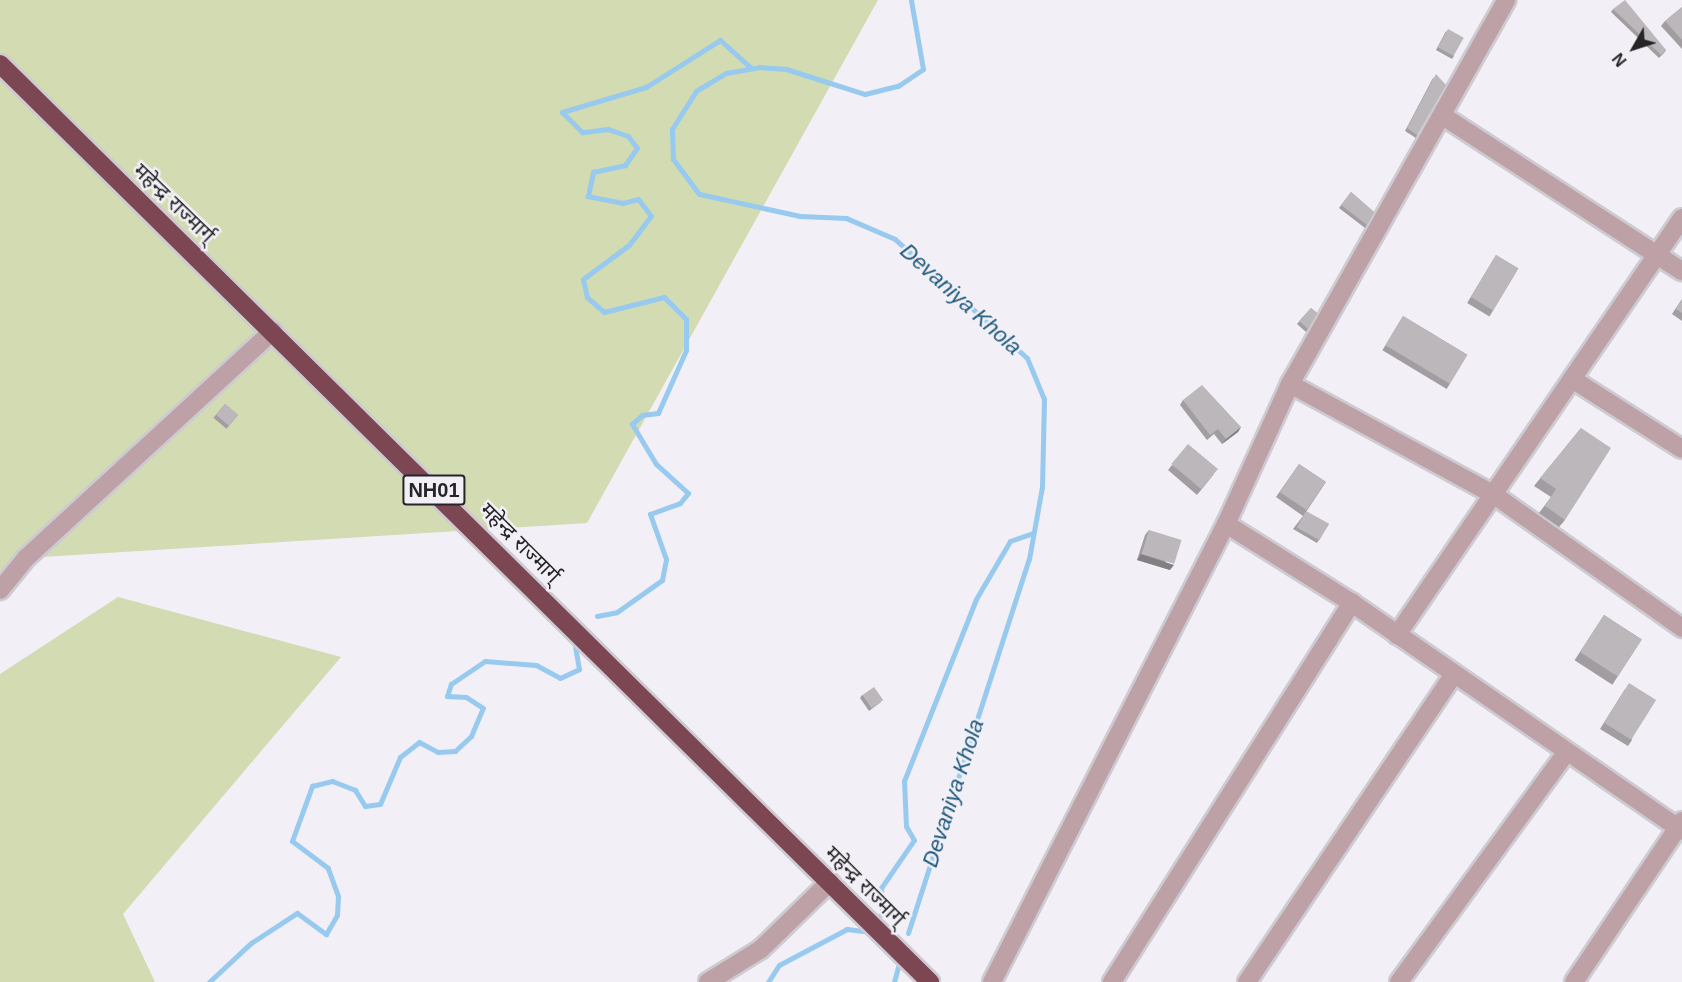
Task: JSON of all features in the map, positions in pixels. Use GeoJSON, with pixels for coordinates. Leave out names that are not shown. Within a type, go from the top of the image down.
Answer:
{"type":"FeatureCollection","features":[{"type":"Feature","properties":{"kind":"highway","name":"महेन्द्र राज्मार्ग्"},"geometry":{"type":"LineString","coordinates":[[0,64],[929,981]]}},
{"type":"Feature","properties":{"kind":"street"},"geometry":{"type":"LineString","coordinates":[[992,982],[1227,524],[1290,384],[1443,116],[1506,0]]}},
{"type":"Feature","properties":{"kind":"street"},"geometry":{"type":"LineString","coordinates":[[1443,116],[1682,271]]}},
{"type":"Feature","properties":{"kind":"street"},"geometry":{"type":"LineString","coordinates":[[1397,635],[1682,218]]}},
{"type":"Feature","properties":{"kind":"street"},"geometry":{"type":"LineString","coordinates":[[0,590],[26,558],[273,331]]}},
{"type":"Feature","properties":{"kind":"street"},"geometry":{"type":"LineString","coordinates":[[1572,379],[1682,449]]}},
{"type":"Feature","properties":{"kind":"street"},"geometry":{"type":"LineString","coordinates":[[1290,384],[1493,494],[1682,628]]}},
{"type":"Feature","properties":{"kind":"street"},"geometry":{"type":"LineString","coordinates":[[1227,524],[1352,603],[1565,754],[1680,826],[1574,982]]}},
{"type":"Feature","properties":{"kind":"street"},"geometry":{"type":"LineString","coordinates":[[1112,982],[1352,603]]}},
{"type":"Feature","properties":{"kind":"street"},"geometry":{"type":"LineString","coordinates":[[1247,982],[1453,675]]}},
{"type":"Feature","properties":{"kind":"street"},"geometry":{"type":"LineString","coordinates":[[1399,982],[1565,754]]}},
{"type":"Feature","properties":{"kind":"street"},"geometry":{"type":"LineString","coordinates":[[708,982],[761,949],[830,882]]}},
{"type":"Feature","properties":{"kind":"green space"},"geometry":{"type":"Polygon","coordinates":[[[0,0],[878,0],[587,523],[26,558],[0,578],[0,0]]]}},
{"type":"Feature","properties":{"kind":"green space"},"geometry":{"type":"Polygon","coordinates":[[[118,597],[341,657],[123,914],[155,982],[0,982],[0,674],[118,597]]]}},
{"type":"Feature","properties":{"kind":"building"},"geometry":{"type":"Polygon","coordinates":[[[1625,0],[1666,50],[1661,55],[1613,9],[1625,0]]]}},
{"type":"Feature","properties":{"kind":"building"},"geometry":{"type":"Polygon","coordinates":[[[1682,7],[1682,40],[1665,21],[1682,7]]]}},
{"type":"Feature","properties":{"kind":"building"},"geometry":{"type":"Polygon","coordinates":[[[1448,29],[1464,38],[1454,56],[1438,47],[1448,29]]]}},
{"type":"Feature","properties":{"kind":"building"},"geometry":{"type":"Polygon","coordinates":[[[1436,74],[1446,85],[1417,135],[1407,128],[1436,74]]]}},
{"type":"Feature","properties":{"kind":"building"},"geometry":{"type":"Polygon","coordinates":[[[1351,192],[1374,212],[1367,225],[1341,205],[1351,192]]]}},
{"type":"Feature","properties":{"kind":"building"},"geometry":{"type":"Polygon","coordinates":[[[1496,255],[1518,268],[1493,310],[1471,297],[1496,255]]]}},
{"type":"Feature","properties":{"kind":"building"},"geometry":{"type":"Polygon","coordinates":[[[1682,300],[1682,313],[1676,309],[1682,300]]]}},
{"type":"Feature","properties":{"kind":"building"},"geometry":{"type":"Polygon","coordinates":[[[1311,308],[1317,313],[1308,329],[1299,321],[1311,308]]]}},
{"type":"Feature","properties":{"kind":"building"},"geometry":{"type":"Polygon","coordinates":[[[1403,316],[1467,355],[1450,384],[1385,345],[1403,316]]]}},
{"type":"Feature","properties":{"kind":"building"},"geometry":{"type":"Polygon","coordinates":[[[1202,385],[1241,427],[1226,439],[1218,429],[1210,435],[1183,400],[1202,385]]]}},
{"type":"Feature","properties":{"kind":"building"},"geometry":{"type":"Polygon","coordinates":[[[225,404],[238,415],[229,426],[216,415],[225,404]]]}},
{"type":"Feature","properties":{"kind":"building"},"geometry":{"type":"Polygon","coordinates":[[[1581,428],[1611,448],[1565,520],[1545,506],[1556,489],[1540,478],[1581,428]]]}},
{"type":"Feature","properties":{"kind":"building"},"geometry":{"type":"Polygon","coordinates":[[[1188,444],[1218,469],[1201,489],[1171,464],[1188,444]]]}},
{"type":"Feature","properties":{"kind":"building"},"geometry":{"type":"Polygon","coordinates":[[[1299,464],[1326,482],[1307,510],[1280,492],[1299,464]]]}},
{"type":"Feature","properties":{"kind":"building"},"geometry":{"type":"Polygon","coordinates":[[[1306,511],[1329,524],[1320,540],[1297,528],[1306,511]]]}},
{"type":"Feature","properties":{"kind":"building"},"geometry":{"type":"Polygon","coordinates":[[[1149,530],[1182,540],[1174,564],[1142,554],[1149,530]]]}},
{"type":"Feature","properties":{"kind":"building"},"geometry":{"type":"Polygon","coordinates":[[[1604,615],[1642,640],[1618,676],[1580,652],[1604,615]]]}},
{"type":"Feature","properties":{"kind":"building"},"geometry":{"type":"Polygon","coordinates":[[[1629,683],[1656,700],[1631,740],[1604,723],[1629,683]]]}},
{"type":"Feature","properties":{"kind":"building"},"geometry":{"type":"Polygon","coordinates":[[[874,687],[883,700],[872,708],[863,695],[874,687]]]}},
{"type":"Feature","properties":{"kind":"waterway","name":"Devaniya Khola"},"geometry":{"type":"LineString","coordinates":[[908,933],[1029,559],[1042,487],[1044,399],[1027,358],[895,239],[846,218],[800,216],[699,194],[673,159],[672,129],[696,91],[726,73],[759,67],[786,69],[865,94],[898,86],[923,69],[911,0]]}},
{"type":"Feature","properties":{"kind":"waterway"},"geometry":{"type":"LineString","coordinates":[[597,616],[617,612],[662,580],[666,559],[650,514],[680,503],[688,493],[656,464],[632,424],[642,415],[658,413],[686,350],[686,319],[664,297],[604,312],[587,297],[583,279],[629,245],[651,216],[638,199],[623,203],[588,196],[593,172],[625,165],[637,148],[628,136],[608,129],[582,132],[562,112],[646,87],[720,40],[751,68]]}},
{"type":"Feature","properties":{"kind":"waterway"},"geometry":{"type":"LineString","coordinates":[[875,925],[882,912],[881,888],[914,840],[906,826],[904,781],[976,599],[1010,541],[1033,533]]}},
{"type":"Feature","properties":{"kind":"waterway"},"geometry":{"type":"LineString","coordinates":[[209,982],[251,943],[297,913],[326,934],[337,915],[338,896],[328,868],[292,841],[312,786],[332,781],[355,790],[365,806],[380,804],[400,757],[419,742],[438,752],[455,751],[471,736],[483,708],[466,697],[447,696],[451,684],[485,661],[536,665],[560,678],[579,669],[575,647]]}},
{"type":"Feature","properties":{"kind":"waterway"},"geometry":{"type":"LineString","coordinates":[[768,982],[779,965],[847,929],[871,932]]}},
{"type":"Feature","properties":{"kind":"waterway","name":"Devaniya Khola"},"geometry":{"type":"LineString","coordinates":[[894,982],[898,967]]}}]}
